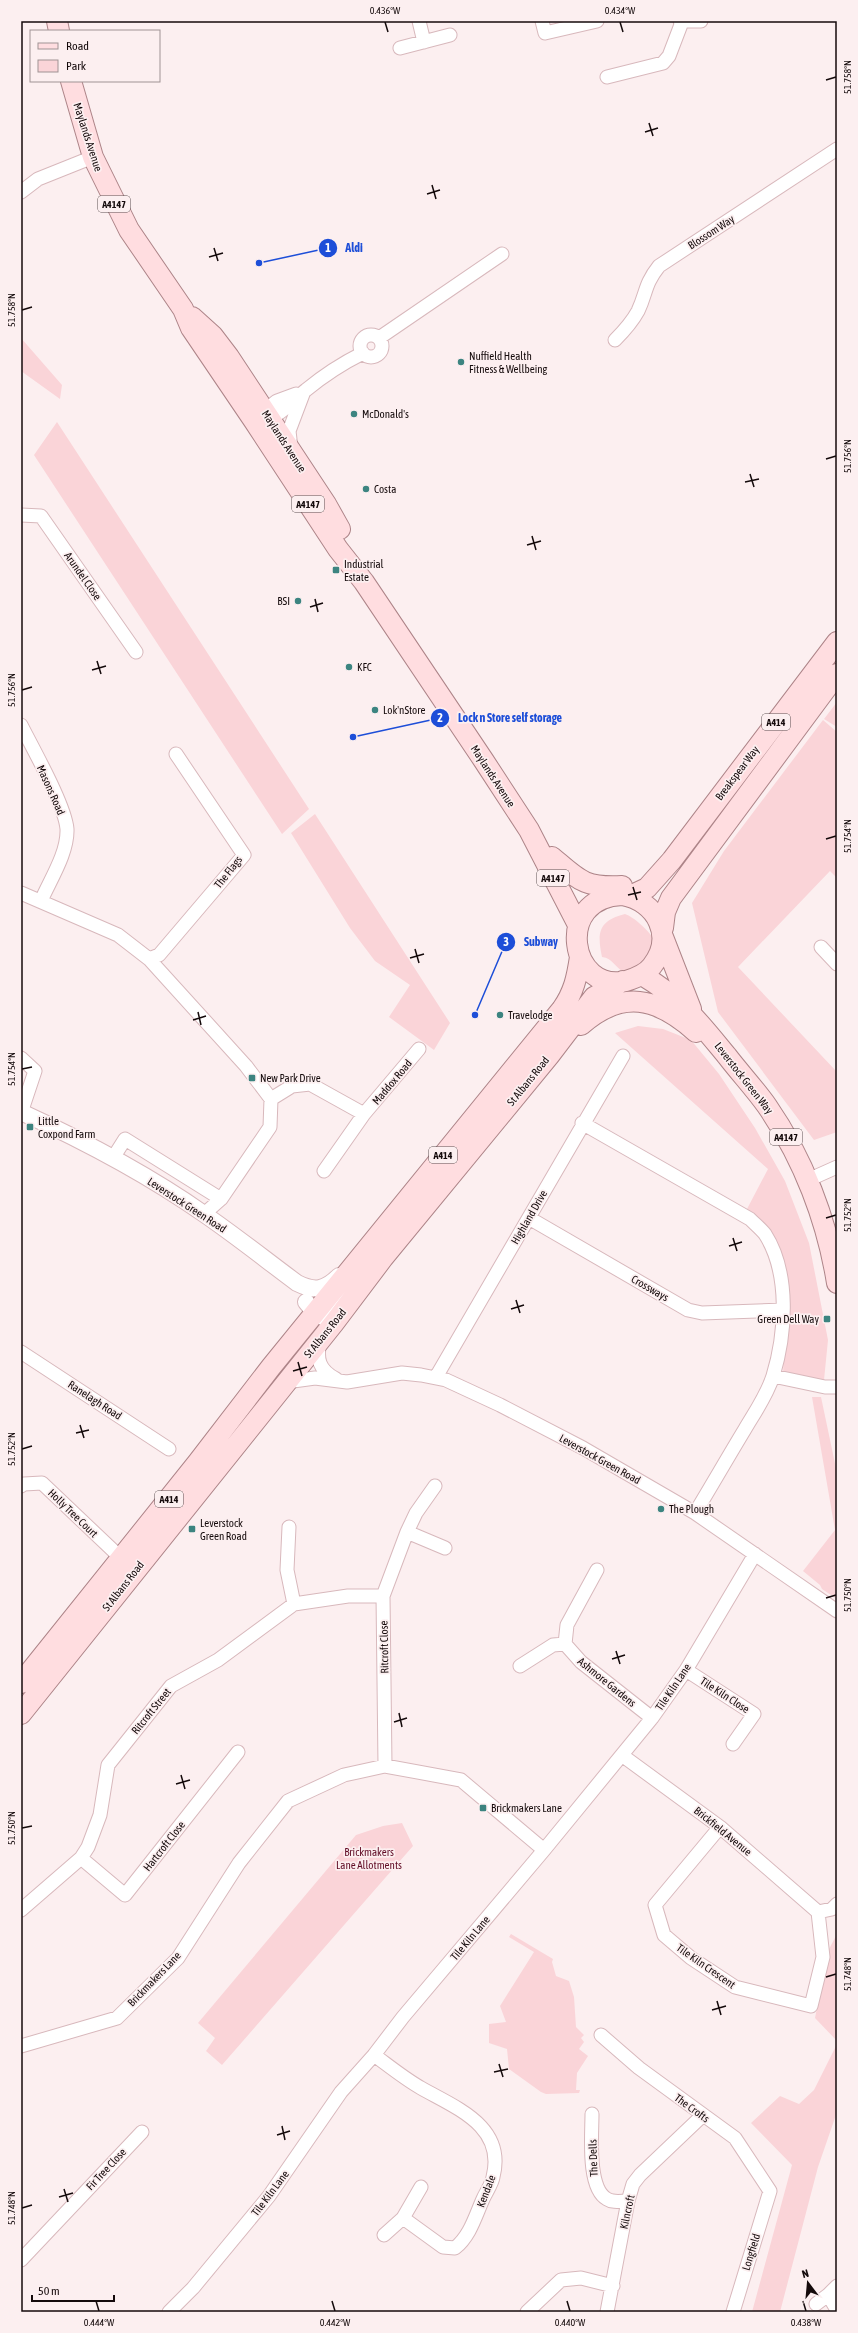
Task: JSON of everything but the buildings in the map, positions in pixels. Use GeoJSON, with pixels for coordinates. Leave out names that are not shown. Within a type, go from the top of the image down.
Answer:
{"type":"FeatureCollection","features":[{"type":"Feature","properties":{"kind":"main road","name":"Maylands Avenue"},"geometry":{"type":"LineString","coordinates":[[71,82],[93,157],[129,230],[186,313],[213,336],[261,418],[298,487],[338,549],[364,582],[529,830],[578,925]]}},
{"type":"Feature","properties":{"kind":"main road","name":"Maylands Avenue"},"geometry":{"type":"LineString","coordinates":[[186,313],[191,328],[221,372],[293,454],[326,504],[347,543],[364,582]]}},
{"type":"Feature","properties":{"kind":"main road"},"geometry":{"type":"LineString","coordinates":[[213,336],[223,366],[221,372]]}},
{"type":"Feature","properties":{"kind":"main road"},"geometry":{"type":"LineString","coordinates":[[293,454],[302,481],[298,487]]}},
{"type":"Feature","properties":{"kind":"main road","name":"Breakspear Way"},"geometry":{"type":"LineString","coordinates":[[630,896],[647,888],[672,860],[837,642]]}},
{"type":"Feature","properties":{"kind":"main road","name":"Breakspear Way"},"geometry":{"type":"LineString","coordinates":[[663,933],[665,912],[671,898],[837,674]]}},
{"type":"Feature","properties":{"kind":"main road","name":"Maylands Avenue"},"geometry":{"type":"LineString","coordinates":[[529,830],[578,891],[602,898]]}},
{"type":"Feature","properties":{"kind":"main road"},"geometry":{"type":"LineString","coordinates":[[552,857],[579,879],[599,887],[623,886],[640,881],[672,860]]}},
{"type":"Feature","properties":{"kind":"main road"},"geometry":{"type":"LineString","coordinates":[[612,896],[630,896],[654,914],[663,933],[660,954],[652,966],[642,975],[623,981],[605,979],[596,975],[580,957],[576,942],[578,925],[585,911],[602,898],[612,896]]}},
{"type":"Feature","properties":{"kind":"main road","name":"A4147"},"geometry":{"type":"LineString","coordinates":[[663,933],[692,1013]]}},
{"type":"Feature","properties":{"kind":"main road","name":"St Albans Road"},"geometry":{"type":"LineString","coordinates":[[21,1683],[198,1462],[271,1366],[310,1308],[363,1253],[562,1009],[571,996],[576,983],[580,957]]}},
{"type":"Feature","properties":{"kind":"main road","name":"A4147"},"geometry":{"type":"LineString","coordinates":[[642,975],[665,989],[692,1013]]}},
{"type":"Feature","properties":{"kind":"main road","name":"St Albans Road"},"geometry":{"type":"LineString","coordinates":[[21,1714],[321,1339],[383,1258],[549,1056],[594,997],[623,981]]}},
{"type":"Feature","properties":{"kind":"main road","name":"A4147"},"geometry":{"type":"LineString","coordinates":[[549,1056],[592,1016],[605,1008],[629,1001],[651,1004],[667,1011],[683,1020],[726,1055]]}},
{"type":"Feature","properties":{"kind":"main road","name":"Leverstock Green Way"},"geometry":{"type":"LineString","coordinates":[[692,1013],[767,1106],[791,1146],[808,1180],[824,1224],[837,1283]]}},
{"type":"Feature","properties":{"kind":"street"},"geometry":{"type":"LineString","coordinates":[[419,21],[424,42]]}},
{"type":"Feature","properties":{"kind":"street"},"geometry":{"type":"LineString","coordinates":[[542,21],[546,33],[597,21]]}},
{"type":"Feature","properties":{"kind":"street"},"geometry":{"type":"LineString","coordinates":[[607,76],[663,63],[669,56],[681,21],[701,21]]}},
{"type":"Feature","properties":{"kind":"street"},"geometry":{"type":"LineString","coordinates":[[400,48],[450,35]]}},
{"type":"Feature","properties":{"kind":"street","name":"Blossom Way"},"geometry":{"type":"LineString","coordinates":[[615,340],[627,329],[638,310],[648,280],[659,266],[837,149]]}},
{"type":"Feature","properties":{"kind":"street"},"geometry":{"type":"LineString","coordinates":[[21,192],[38,179],[93,157]]}},
{"type":"Feature","properties":{"kind":"street"},"geometry":{"type":"LineString","coordinates":[[261,418],[348,360],[363,354],[360,344],[363,338],[371,335],[379,338],[502,254]]}},
{"type":"Feature","properties":{"kind":"street"},"geometry":{"type":"LineString","coordinates":[[293,454],[289,431],[305,390]]}},
{"type":"Feature","properties":{"kind":"street","name":"Arundel Close"},"geometry":{"type":"LineString","coordinates":[[21,514],[41,516],[136,652]]}},
{"type":"Feature","properties":{"kind":"street","name":"Masons Road"},"geometry":{"type":"LineString","coordinates":[[21,725],[63,811],[67,829],[63,850],[41,901]]}},
{"type":"Feature","properties":{"kind":"street","name":"The Flags"},"geometry":{"type":"LineString","coordinates":[[149,959],[159,955],[244,856],[176,754]]}},
{"type":"Feature","properties":{"kind":"street"},"geometry":{"type":"LineString","coordinates":[[21,893],[118,935],[149,959],[246,1066],[271,1099],[270,1127],[220,1199],[204,1214]]}},
{"type":"Feature","properties":{"kind":"street"},"geometry":{"type":"LineString","coordinates":[[821,947],[837,964]]}},
{"type":"Feature","properties":{"kind":"street","name":"Maddox Road"},"geometry":{"type":"LineString","coordinates":[[324,1171],[364,1114],[419,1049]]}},
{"type":"Feature","properties":{"kind":"street","name":"Highland Drive"},"geometry":{"type":"LineString","coordinates":[[436,1377],[622,1056]]}},
{"type":"Feature","properties":{"kind":"street","name":"Leverstock Green Road"},"geometry":{"type":"LineString","coordinates":[[21,1058],[35,1071],[21,1112],[113,1158],[204,1214],[297,1283],[312,1289],[327,1286],[363,1253]]}},
{"type":"Feature","properties":{"kind":"street","name":"Maddox Road"},"geometry":{"type":"LineString","coordinates":[[271,1099],[292,1086],[310,1084],[364,1114]]}},
{"type":"Feature","properties":{"kind":"street"},"geometry":{"type":"LineString","coordinates":[[582,1123],[750,1219],[764,1234],[774,1252],[780,1277],[783,1310],[781,1339],[773,1376],[764,1397],[695,1512]]}},
{"type":"Feature","properties":{"kind":"street","name":"Leverstock Green Road"},"geometry":{"type":"LineString","coordinates":[[113,1158],[125,1139],[220,1199]]}},
{"type":"Feature","properties":{"kind":"street"},"geometry":{"type":"LineString","coordinates":[[808,1180],[837,1167]]}},
{"type":"Feature","properties":{"kind":"street","name":"Crossways"},"geometry":{"type":"LineString","coordinates":[[529,1218],[688,1310],[702,1314],[783,1310]]}},
{"type":"Feature","properties":{"kind":"street"},"geometry":{"type":"LineString","coordinates":[[310,1308],[323,1317],[327,1316],[369,1265],[383,1258]]}},
{"type":"Feature","properties":{"kind":"street","name":"Leverstock Green Road"},"geometry":{"type":"LineString","coordinates":[[297,1283],[310,1308]]}},
{"type":"Feature","properties":{"kind":"street"},"geometry":{"type":"LineString","coordinates":[[321,1339],[318,1354],[320,1366],[324,1372],[339,1381]]}},
{"type":"Feature","properties":{"kind":"street","name":"Ranelagh Road"},"geometry":{"type":"LineString","coordinates":[[21,1352],[169,1449]]}},
{"type":"Feature","properties":{"kind":"street","name":"Leverstock Green Road"},"geometry":{"type":"LineString","coordinates":[[286,1382],[315,1378],[339,1381],[362,1381],[402,1373],[436,1377],[500,1404],[583,1448],[695,1512],[837,1611]]}},
{"type":"Feature","properties":{"kind":"street"},"geometry":{"type":"LineString","coordinates":[[773,1376],[825,1387],[837,1387]]}},
{"type":"Feature","properties":{"kind":"street","name":"Holly Tree Court"},"geometry":{"type":"LineString","coordinates":[[21,1486],[24,1484],[42,1483],[121,1558]]}},
{"type":"Feature","properties":{"kind":"street","name":"Ritcroft Close"},"geometry":{"type":"LineString","coordinates":[[385,1766],[383,1596],[406,1532],[416,1513],[435,1486]]}},
{"type":"Feature","properties":{"kind":"street"},"geometry":{"type":"LineString","coordinates":[[290,1527],[287,1570],[294,1604]]}},
{"type":"Feature","properties":{"kind":"street"},"geometry":{"type":"LineString","coordinates":[[406,1532],[445,1548]]}},
{"type":"Feature","properties":{"kind":"street","name":"Tile Kiln Lane"},"geometry":{"type":"LineString","coordinates":[[169,2312],[192,2288],[269,2196],[341,2092],[374,2055],[402,2017],[623,1756],[686,1670],[755,1554]]}},
{"type":"Feature","properties":{"kind":"street"},"geometry":{"type":"LineString","coordinates":[[520,1666],[553,1645],[565,1644],[567,1625],[597,1570]]}},
{"type":"Feature","properties":{"kind":"street","name":"Ritcroft Street"},"geometry":{"type":"LineString","coordinates":[[21,1910],[81,1858],[88,1848],[100,1815],[108,1765],[171,1686],[218,1660],[294,1604],[348,1596],[383,1596]]}},
{"type":"Feature","properties":{"kind":"street","name":"Ashmore Gardens"},"geometry":{"type":"LineString","coordinates":[[565,1644],[581,1662],[652,1718]]}},
{"type":"Feature","properties":{"kind":"street","name":"Tile Kiln Close"},"geometry":{"type":"LineString","coordinates":[[686,1670],[754,1714],[733,1744]]}},
{"type":"Feature","properties":{"kind":"street","name":"Hartcroft Close"},"geometry":{"type":"LineString","coordinates":[[81,1858],[126,1895],[238,1752]]}},
{"type":"Feature","properties":{"kind":"street","name":"Brickfield Avenue"},"geometry":{"type":"LineString","coordinates":[[623,1756],[720,1827],[818,1912]]}},
{"type":"Feature","properties":{"kind":"street","name":"Brickmakers Lane"},"geometry":{"type":"LineString","coordinates":[[21,2046],[117,2018],[178,1958],[239,1863],[288,1801],[344,1775],[385,1766],[461,1780],[544,1850]]}},
{"type":"Feature","properties":{"kind":"street","name":"Tile Kiln Crescent"},"geometry":{"type":"LineString","coordinates":[[720,1827],[655,1905],[664,1935],[691,1958],[735,1987],[811,2006],[823,1957],[818,1912]]}},
{"type":"Feature","properties":{"kind":"street"},"geometry":{"type":"LineString","coordinates":[[818,1912],[832,1908],[837,1904]]}},
{"type":"Feature","properties":{"kind":"street","name":"The Crofts"},"geometry":{"type":"LineString","coordinates":[[601,2035],[639,2068],[702,2116],[735,2138],[770,2191]]}},
{"type":"Feature","properties":{"kind":"street","name":"Kendale"},"geometry":{"type":"LineString","coordinates":[[374,2055],[417,2086],[474,2118],[491,2140],[493,2149],[494,2177],[471,2228],[463,2241],[454,2248],[443,2248],[403,2218]]}},
{"type":"Feature","properties":{"kind":"street","name":"The Dells"},"geometry":{"type":"LineString","coordinates":[[592,2114],[594,2182],[606,2199],[612,2201],[628,2201]]}},
{"type":"Feature","properties":{"kind":"street","name":"Kilncroft"},"geometry":{"type":"LineString","coordinates":[[608,2312],[628,2201],[633,2184],[640,2175],[702,2116]]}},
{"type":"Feature","properties":{"kind":"street","name":"Fir Tree Close"},"geometry":{"type":"LineString","coordinates":[[21,2260],[142,2132]]}},
{"type":"Feature","properties":{"kind":"street"},"geometry":{"type":"LineString","coordinates":[[384,2235],[403,2218],[421,2187]]}},
{"type":"Feature","properties":{"kind":"street","name":"Longfield"},"geometry":{"type":"LineString","coordinates":[[733,2312],[770,2191]]}},
{"type":"Feature","properties":{"kind":"street"},"geometry":{"type":"LineString","coordinates":[[527,2312],[561,2280],[582,2278],[612,2286]]}},
{"type":"Feature","properties":{"kind":"street"},"geometry":{"type":"LineString","coordinates":[[816,2304],[832,2290],[837,2310]]}},
{"type":"Feature","properties":{"kind":"green space"},"geometry":{"type":"Polygon","coordinates":[[[21,338],[62,385],[60,399],[21,371],[21,338]]]}},
{"type":"Feature","properties":{"kind":"green space"},"geometry":{"type":"Polygon","coordinates":[[[57,422],[309,809],[282,834],[34,455],[57,422]]]}},
{"type":"Feature","properties":{"kind":"green space"},"geometry":{"type":"Polygon","coordinates":[[[837,702],[837,727],[824,719],[837,702]]]}},
{"type":"Feature","properties":{"kind":"green space"},"geometry":{"type":"Polygon","coordinates":[[[823,720],[837,732],[837,878],[830,871],[738,967],[837,1072],[837,1132],[814,1140],[718,1012],[692,903],[724,851],[823,720]]]}},
{"type":"Feature","properties":{"kind":"green space"},"geometry":{"type":"Polygon","coordinates":[[[315,814],[450,1023],[434,1050],[389,1017],[410,985],[375,961],[350,928],[291,833],[315,814]]]}},
{"type":"Feature","properties":{"kind":"green space"},"geometry":{"type":"Polygon","coordinates":[[[625,914],[640,924],[653,938],[647,963],[624,972],[609,959],[602,957],[600,949],[600,935],[605,924],[609,920],[625,914]]]}},
{"type":"Feature","properties":{"kind":"green space"},"geometry":{"type":"Polygon","coordinates":[[[638,1026],[663,1029],[691,1040],[719,1074],[755,1128],[785,1181],[809,1243],[828,1340],[824,1380],[783,1373],[787,1305],[781,1251],[756,1215],[747,1209],[768,1169],[615,1033],[638,1026]]]}},
{"type":"Feature","properties":{"kind":"green space"},"geometry":{"type":"Polygon","coordinates":[[[812,1397],[821,1397],[837,1473],[837,1599],[822,1589],[820,1585],[803,1571],[835,1530],[812,1397]]]}},
{"type":"Feature","properties":{"kind":"green space","name":"Brickmakers Lane Allotments"},"geometry":{"type":"Polygon","coordinates":[[[402,1823],[413,1846],[222,2065],[206,2051],[215,2038],[198,2023],[356,1835],[383,1826],[402,1823]]]}},
{"type":"Feature","properties":{"kind":"green space"},"geometry":{"type":"Polygon","coordinates":[[[511,1934],[553,1959],[552,1962],[556,1976],[569,1981],[574,1997],[576,2027],[584,2035],[581,2038],[584,2042],[579,2049],[588,2056],[577,2073],[576,2090],[580,2090],[579,2093],[546,2094],[541,2092],[509,2069],[507,2049],[489,2043],[489,2024],[506,2022],[500,2006],[534,1952],[509,1937],[511,1934]]]}},
{"type":"Feature","properties":{"kind":"green space"},"geometry":{"type":"Polygon","coordinates":[[[837,1934],[837,2041],[815,2018],[828,1951],[837,1934]]]}},
{"type":"Feature","properties":{"kind":"green space"},"geometry":{"type":"Polygon","coordinates":[[[837,2044],[837,2112],[818,2167],[780,2312],[752,2312],[792,2165],[751,2123],[780,2096],[799,2104],[814,2090],[837,2044]]]}},
{"type":"Feature","properties":{"kind":"place","name":"Aldi"},"geometry":{"type":"Point","coordinates":[259,263]}},
{"type":"Feature","properties":{"kind":"place","name":"Nuffield Health Fitness & Wellbeing"},"geometry":{"type":"Point","coordinates":[461,362]}},
{"type":"Feature","properties":{"kind":"place","name":"McDonald's"},"geometry":{"type":"Point","coordinates":[354,414]}},
{"type":"Feature","properties":{"kind":"place","name":"Costa"},"geometry":{"type":"Point","coordinates":[366,489]}},
{"type":"Feature","properties":{"kind":"place","name":"Industrial Estate"},"geometry":{"type":"Point","coordinates":[336,570]}},
{"type":"Feature","properties":{"kind":"place","name":"BSI"},"geometry":{"type":"Point","coordinates":[298,601]}},
{"type":"Feature","properties":{"kind":"place","name":"KFC"},"geometry":{"type":"Point","coordinates":[349,667]}},
{"type":"Feature","properties":{"kind":"place","name":"Lok'nStore"},"geometry":{"type":"Point","coordinates":[375,710]}},
{"type":"Feature","properties":{"kind":"place","name":"Lock n Store self storage"},"geometry":{"type":"Point","coordinates":[353,737]}},
{"type":"Feature","properties":{"kind":"place","name":"Subway"},"geometry":{"type":"Point","coordinates":[475,1015]}},
{"type":"Feature","properties":{"kind":"place","name":"Travelodge"},"geometry":{"type":"Point","coordinates":[500,1015]}},
{"type":"Feature","properties":{"kind":"place","name":"New Park Drive"},"geometry":{"type":"Point","coordinates":[252,1078]}},
{"type":"Feature","properties":{"kind":"place","name":"Little Coxpond Farm"},"geometry":{"type":"Point","coordinates":[30,1127]}},
{"type":"Feature","properties":{"kind":"place","name":"Green Dell Way"},"geometry":{"type":"Point","coordinates":[827,1319]}},
{"type":"Feature","properties":{"kind":"place","name":"The Plough"},"geometry":{"type":"Point","coordinates":[661,1509]}},
{"type":"Feature","properties":{"kind":"place","name":"Leverstock Green Road"},"geometry":{"type":"Point","coordinates":[192,1529]}},
{"type":"Feature","properties":{"kind":"place","name":"Brickmakers Lane"},"geometry":{"type":"Point","coordinates":[483,1808]}}]}
